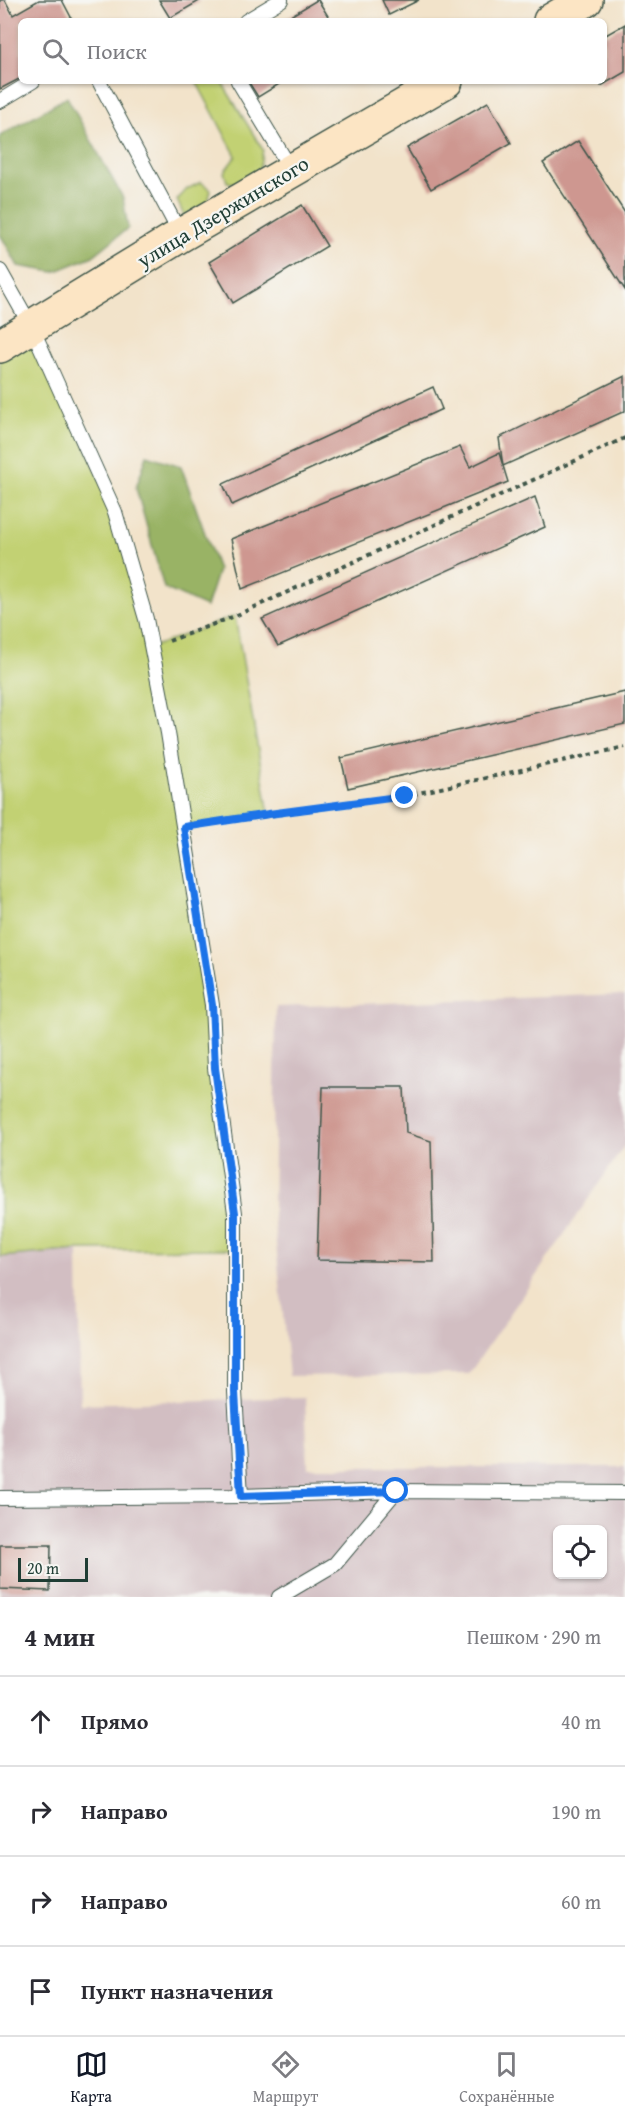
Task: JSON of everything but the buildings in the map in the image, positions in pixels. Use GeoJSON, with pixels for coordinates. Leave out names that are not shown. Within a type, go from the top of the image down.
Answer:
{"type":"FeatureCollection","features":[{"type":"Feature","properties":{"kind":"street"},"geometry":{"type":"LineString","coordinates":[[555,18],[586,0]]}},
{"type":"Feature","properties":{"kind":"street","name":"улица Дзержинского"},"geometry":{"type":"LineString","coordinates":[[0,346],[181,235],[442,84]]}},
{"type":"Feature","properties":{"kind":"lane"},"geometry":{"type":"LineString","coordinates":[[251,18],[281,0]]}},
{"type":"Feature","properties":{"kind":"lane"},"geometry":{"type":"LineString","coordinates":[[0,100],[28,84]]}},
{"type":"Feature","properties":{"kind":"lane"},"geometry":{"type":"LineString","coordinates":[[101,84],[181,235]]}},
{"type":"Feature","properties":{"kind":"lane"},"geometry":{"type":"LineString","coordinates":[[240,84],[292,171]]}},
{"type":"Feature","properties":{"kind":"lane"},"geometry":{"type":"LineString","coordinates":[[0,271],[32,328],[115,512],[146,619],[168,733],[212,1005],[215,1068],[235,1213],[235,1392],[241,1496]]}},
{"type":"Feature","properties":{"kind":"lane"},"geometry":{"type":"LineString","coordinates":[[279,1597],[335,1564],[396,1491]]}},
{"type":"Feature","properties":{"kind":"lane"},"geometry":{"type":"LineString","coordinates":[[0,1498],[241,1496],[396,1491],[625,1493]]}},
{"type":"Feature","properties":{"kind":"path"},"geometry":{"type":"LineString","coordinates":[[151,648],[235,616],[625,438]]}},
{"type":"Feature","properties":{"kind":"path"},"geometry":{"type":"LineString","coordinates":[[184,827],[405,796],[625,747]]}},
{"type":"Feature","properties":{"kind":"shaded area"},"geometry":{"type":"Polygon","coordinates":[[[625,994],[625,1145],[469,1374],[289,1376],[273,1213],[276,1007],[625,994]]]}},
{"type":"Feature","properties":{"kind":"shaded area"},"geometry":{"type":"Polygon","coordinates":[[[78,1250],[80,1404],[305,1397],[308,1467],[625,1467],[625,1597],[0,1597],[0,1257],[78,1250]]]}},
{"type":"Feature","properties":{"kind":"green space"},"geometry":{"type":"Polygon","coordinates":[[[198,84],[223,84],[263,150],[259,170],[238,184],[227,182],[224,172],[236,156],[198,84]]]}},
{"type":"Feature","properties":{"kind":"green space"},"geometry":{"type":"Polygon","coordinates":[[[67,97],[123,198],[128,228],[93,256],[54,272],[18,266],[0,234],[0,136],[67,97]]]}},
{"type":"Feature","properties":{"kind":"green space"},"geometry":{"type":"Polygon","coordinates":[[[201,182],[211,190],[208,202],[184,216],[177,200],[187,189],[201,182]]]}},
{"type":"Feature","properties":{"kind":"green space"},"geometry":{"type":"Polygon","coordinates":[[[32,328],[115,512],[152,647],[235,616],[269,814],[184,827],[235,1249],[78,1250],[0,1257],[0,346],[32,328]]]}},
{"type":"Feature","properties":{"kind":"green space"},"geometry":{"type":"Polygon","coordinates":[[[147,455],[181,466],[218,570],[206,607],[164,588],[136,488],[147,455]]]}},
{"type":"Feature","properties":{"kind":"route"},"geometry":{"type":"LineString","coordinates":[[396,1491],[241,1496],[235,1392],[235,1213],[215,1068],[212,1005],[184,827],[405,796]]}}]}
